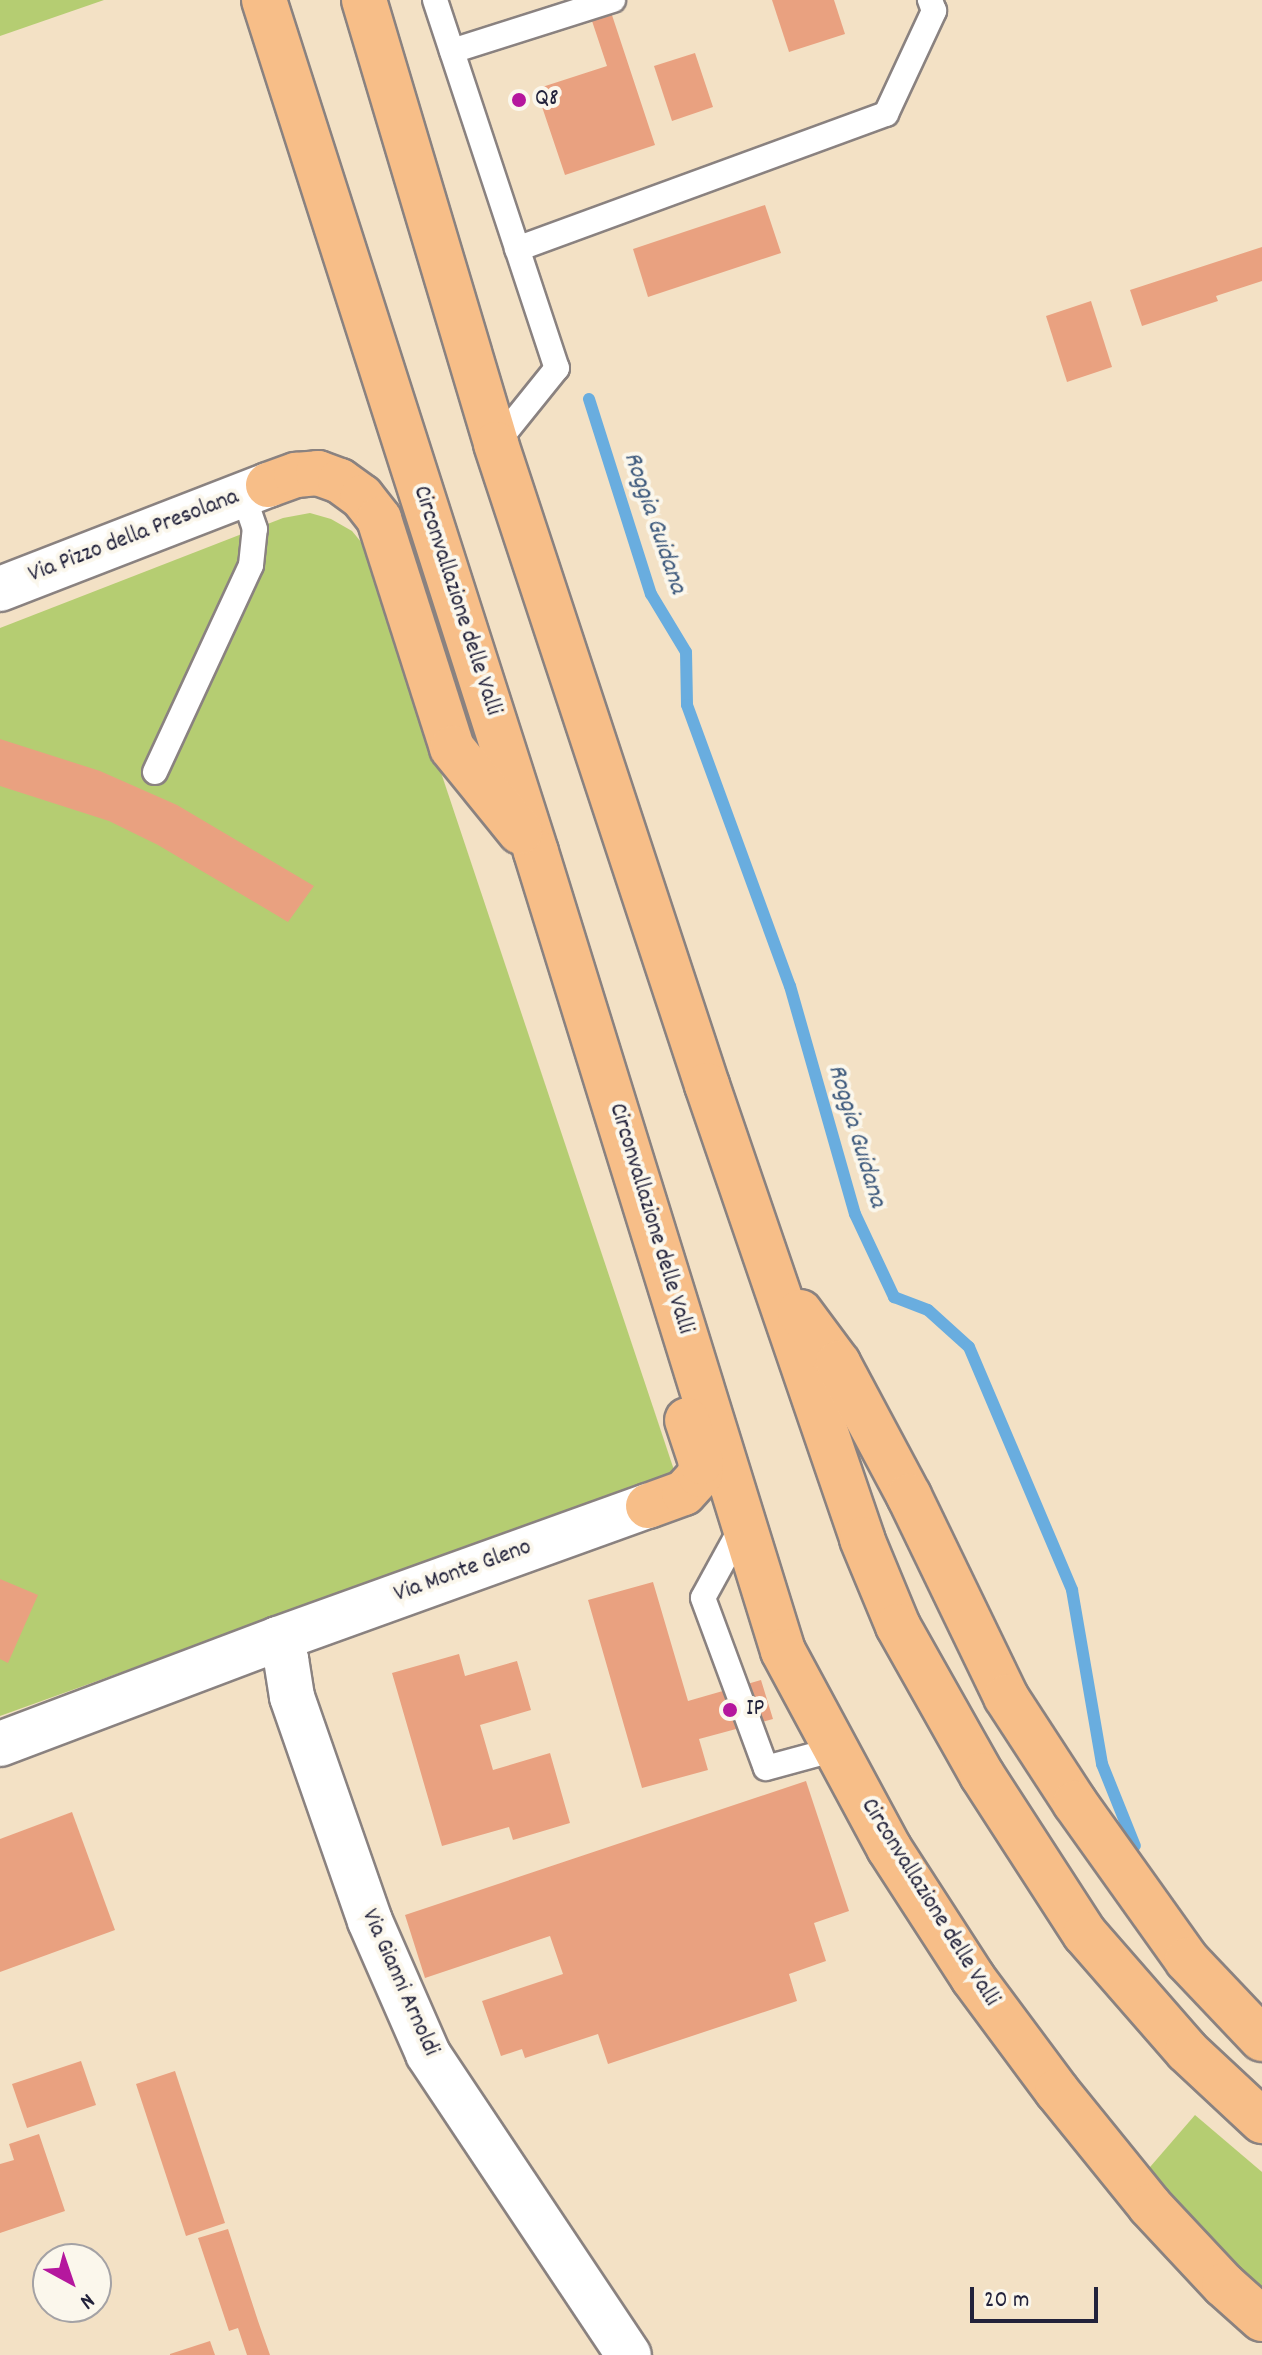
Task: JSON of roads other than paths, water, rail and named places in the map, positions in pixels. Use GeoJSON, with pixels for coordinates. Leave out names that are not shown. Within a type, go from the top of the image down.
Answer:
{"type":"FeatureCollection","features":[{"type":"Feature","properties":{"kind":"highway","name":"Circonvallazione delle Valli"},"geometry":{"type":"LineString","coordinates":[[264,0],[536,852],[783,1651],[889,1848],[973,1978],[1057,2091],[1150,2206],[1224,2285],[1262,2319]]}},
{"type":"Feature","properties":{"kind":"highway"},"geometry":{"type":"LineString","coordinates":[[364,0],[496,444],[707,1085],[777,1281],[862,1539],[898,1626],[946,1714],[1085,1934],[1187,2051],[1262,2121]]}},
{"type":"Feature","properties":{"kind":"highway"},"geometry":{"type":"LineString","coordinates":[[256,490],[296,475],[318,473],[340,481],[362,497],[379,519],[452,748],[536,852]]}},
{"type":"Feature","properties":{"kind":"highway"},"geometry":{"type":"LineString","coordinates":[[642,1194],[637,1263],[701,1462],[700,1475],[684,1493],[648,1506]]}},
{"type":"Feature","properties":{"kind":"highway"},"geometry":{"type":"LineString","coordinates":[[777,1281],[838,1363],[909,1496],[1006,1697],[1075,1803],[1187,1960],[1262,2039]]}},
{"type":"Feature","properties":{"kind":"highway"},"geometry":{"type":"LineString","coordinates":[[1126,1871],[1262,2010]]}},
{"type":"Feature","properties":{"kind":"street","name":"Via Pizzo della Presolana"},"geometry":{"type":"LineString","coordinates":[[0,589],[256,490]]}},
{"type":"Feature","properties":{"kind":"street","name":"Via Monte Gleno"},"geometry":{"type":"LineString","coordinates":[[0,1744],[282,1649],[648,1506]]}},
{"type":"Feature","properties":{"kind":"street","name":"Via Gianni Arnoldi"},"geometry":{"type":"LineString","coordinates":[[282,1649],[292,1697],[370,1921],[428,2054],[629,2355]]}},
{"type":"Feature","properties":{"kind":"lane"},"geometry":{"type":"LineString","coordinates":[[435,0],[557,368],[496,444]]}},
{"type":"Feature","properties":{"kind":"lane"},"geometry":{"type":"LineString","coordinates":[[452,51],[613,0]]}},
{"type":"Feature","properties":{"kind":"lane"},"geometry":{"type":"LineString","coordinates":[[517,249],[886,114],[934,11],[930,0]]}},
{"type":"Feature","properties":{"kind":"lane"},"geometry":{"type":"LineString","coordinates":[[155,772],[251,565],[256,490]]}},
{"type":"Feature","properties":{"kind":"lane"},"geometry":{"type":"LineString","coordinates":[[744,1523],[703,1598],[766,1768],[836,1749]]}},
{"type":"Feature","properties":{"kind":"waterway","name":"Roggia Guidana"},"geometry":{"type":"LineString","coordinates":[[589,399],[651,594],[686,652],[687,705],[790,986],[855,1214],[894,1297],[928,1310],[969,1347],[1072,1590],[1102,1764],[1135,1846]]}},
{"type":"Feature","properties":{"kind":"place","name":"Q8"},"geometry":{"type":"Point","coordinates":[519,100]}},
{"type":"Feature","properties":{"kind":"place","name":"IP"},"geometry":{"type":"Point","coordinates":[730,1710]}}]}
